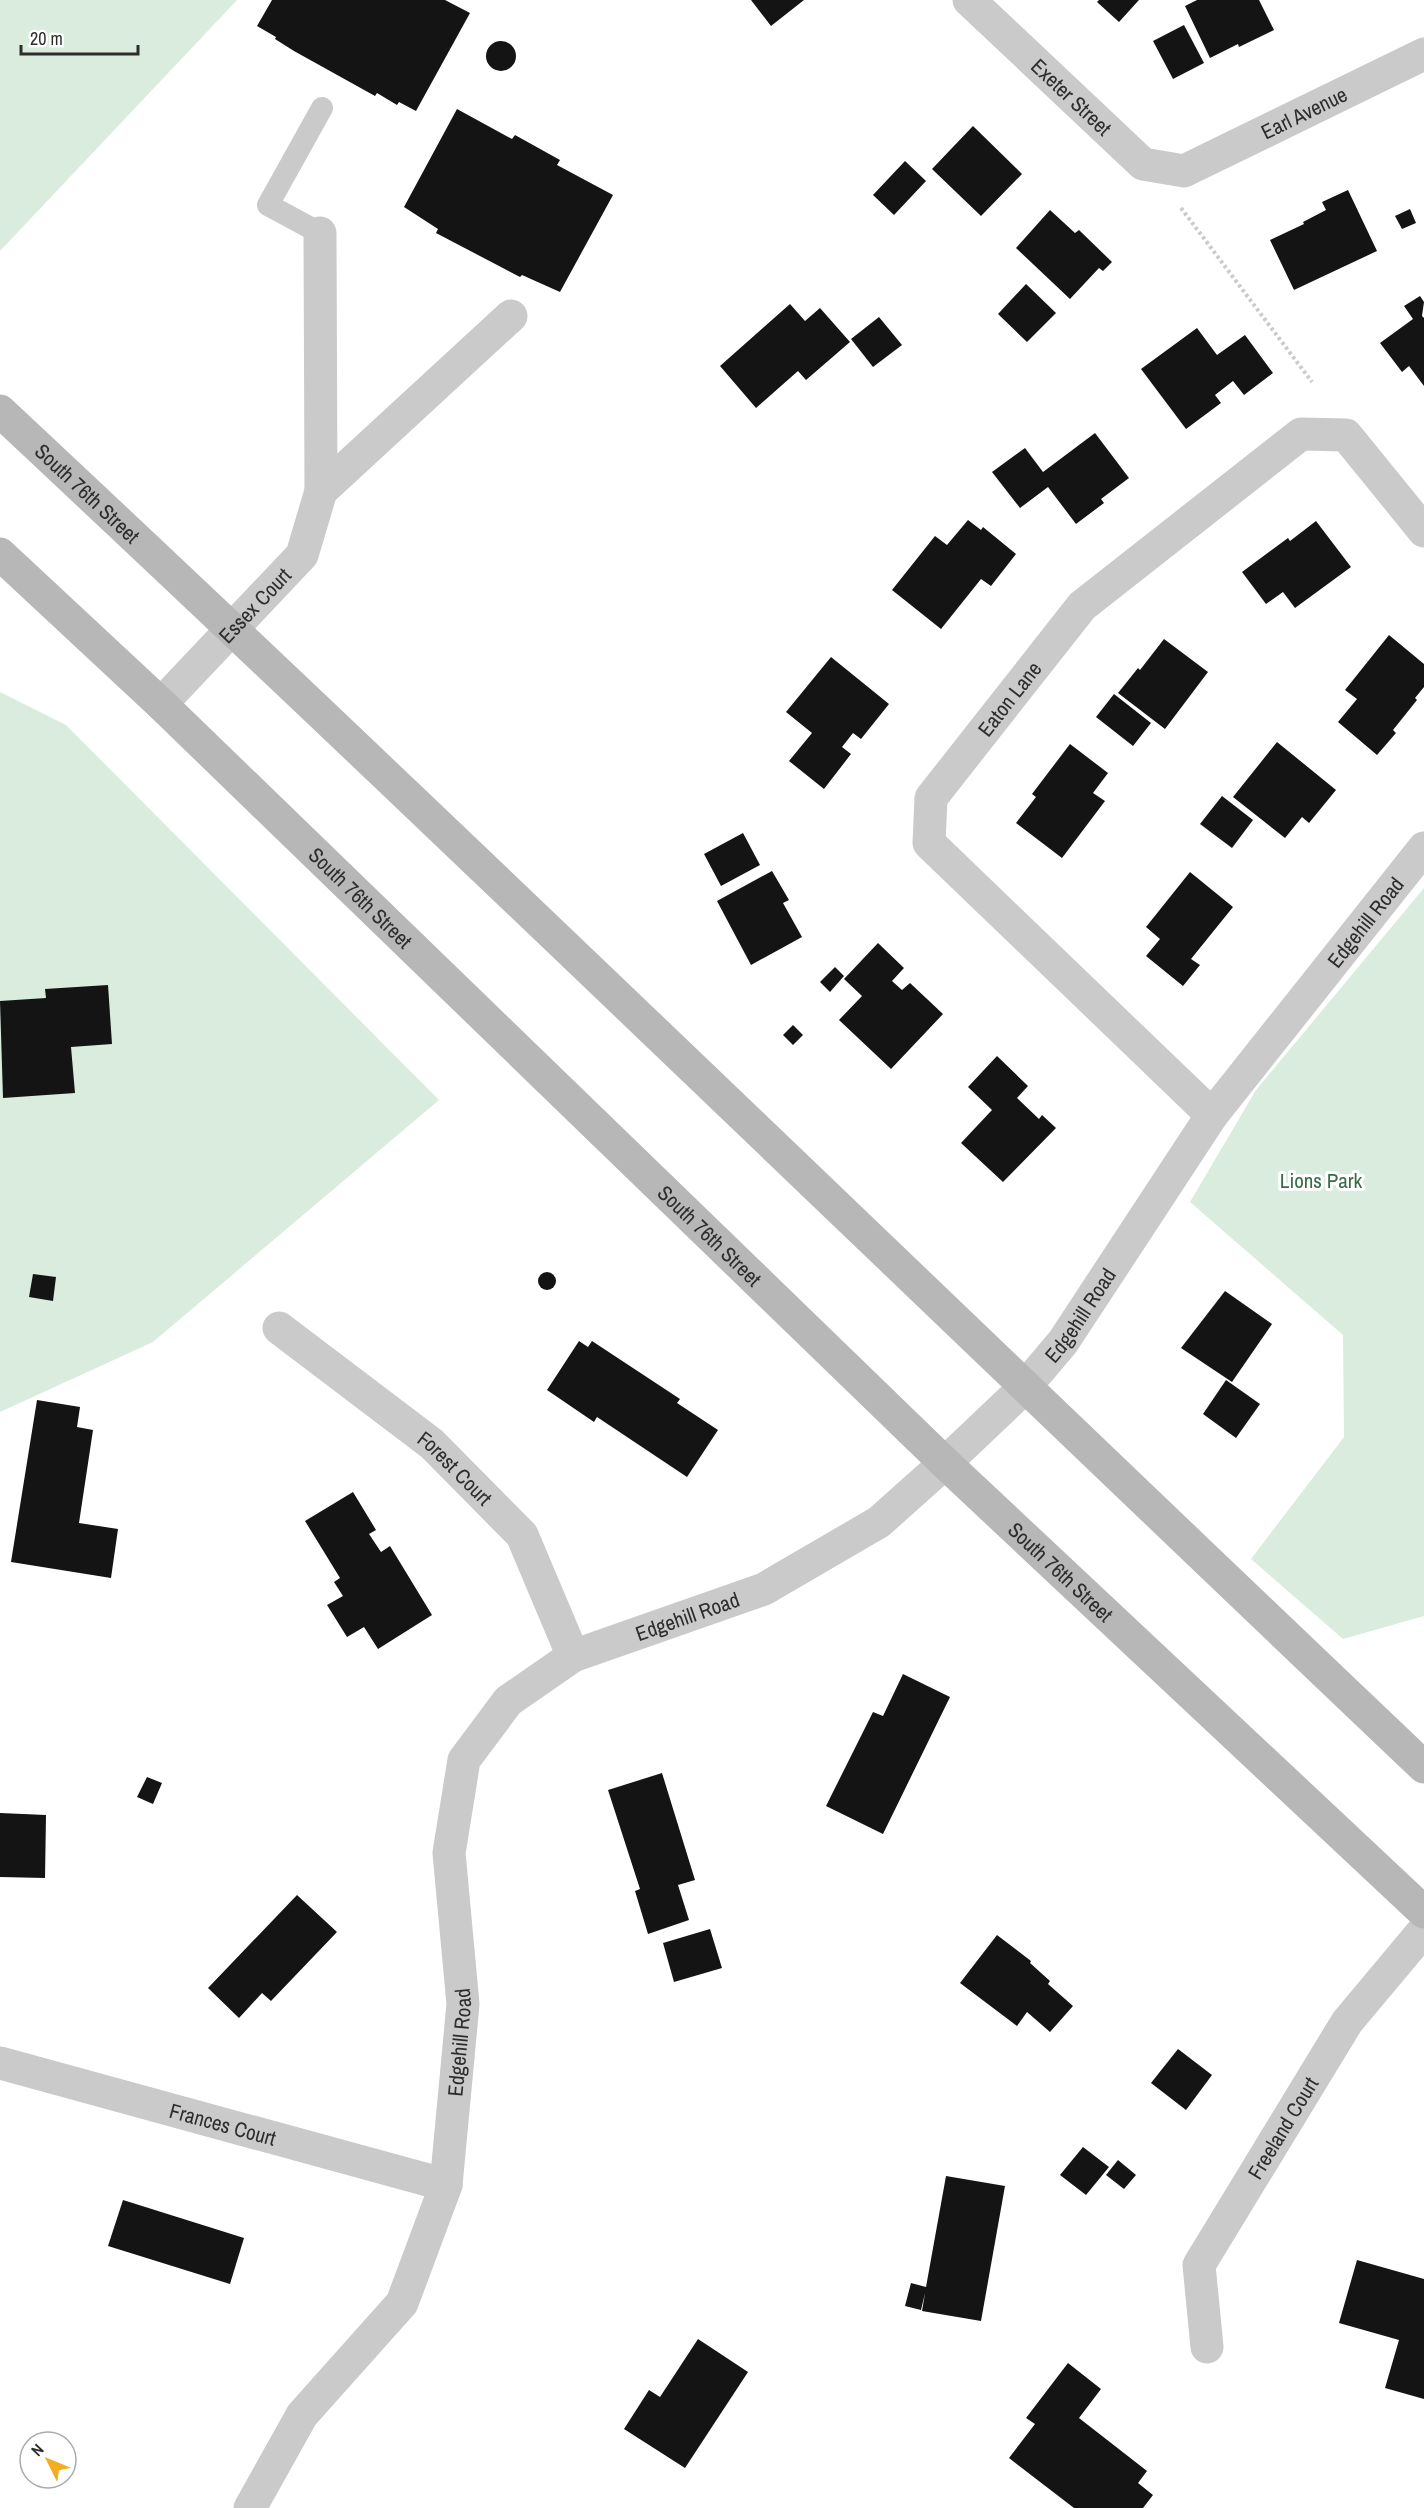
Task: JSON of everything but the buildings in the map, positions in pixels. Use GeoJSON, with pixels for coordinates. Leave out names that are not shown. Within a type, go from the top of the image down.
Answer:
{"type":"FeatureCollection","features":[{"type":"Feature","properties":{"kind":"main road","name":"South 76th Street"},"geometry":{"type":"LineString","coordinates":[[0,411],[232,628],[1024,1388],[1424,1767]]}},
{"type":"Feature","properties":{"kind":"main road","name":"South 76th Street"},"geometry":{"type":"LineString","coordinates":[[0,554],[161,704],[945,1463],[1424,1912]]}},
{"type":"Feature","properties":{"kind":"street","name":"Exeter Street"},"geometry":{"type":"LineString","coordinates":[[969,0],[1143,164],[1184,171]]}},
{"type":"Feature","properties":{"kind":"street","name":"Earl Avenue"},"geometry":{"type":"LineString","coordinates":[[1184,171],[1424,54]]}},
{"type":"Feature","properties":{"kind":"street","name":"Essex Court"},"geometry":{"type":"LineString","coordinates":[[161,704],[302,555],[321,491],[320,233]]}},
{"type":"Feature","properties":{"kind":"street"},"geometry":{"type":"LineString","coordinates":[[321,491],[511,316]]}},
{"type":"Feature","properties":{"kind":"street","name":"Eaton Lane"},"geometry":{"type":"LineString","coordinates":[[1212,1115],[929,843],[931,798],[1082,606],[1301,434],[1346,435],[1424,531]]}},
{"type":"Feature","properties":{"kind":"street","name":"Edgehill Road"},"geometry":{"type":"LineString","coordinates":[[250,2508],[302,2415],[402,2303],[446,2185],[463,2004],[449,1853],[464,1760],[508,1701],[573,1656],[764,1589],[879,1522],[1024,1388],[1063,1342],[1212,1115],[1424,848]]}},
{"type":"Feature","properties":{"kind":"street","name":"Forest Court"},"geometry":{"type":"LineString","coordinates":[[279,1329],[432,1443],[522,1535],[573,1656]]}},
{"type":"Feature","properties":{"kind":"street","name":"Freeland Court"},"geometry":{"type":"LineString","coordinates":[[1207,2347],[1198,2265],[1347,2022],[1424,1930]]}},
{"type":"Feature","properties":{"kind":"street","name":"Frances Court"},"geometry":{"type":"LineString","coordinates":[[0,2063],[446,2185]]}},
{"type":"Feature","properties":{"kind":"lane"},"geometry":{"type":"LineString","coordinates":[[320,233],[268,205],[322,108]]}},
{"type":"Feature","properties":{"kind":"path"},"geometry":{"type":"LineString","coordinates":[[1179,205],[1312,382]]}},
{"type":"Feature","properties":{"kind":"green space"},"geometry":{"type":"Polygon","coordinates":[[[0,0],[237,0],[0,251],[0,0]]]}},
{"type":"Feature","properties":{"kind":"green space"},"geometry":{"type":"Polygon","coordinates":[[[0,692],[66,725],[439,1100],[153,1342],[0,1412],[0,692]]]}},
{"type":"Feature","properties":{"kind":"green space","name":"Lions Park"},"geometry":{"type":"Polygon","coordinates":[[[1424,888],[1424,1616],[1343,1639],[1251,1559],[1344,1437],[1343,1335],[1190,1202],[1256,1090],[1424,888]]]}}]}
